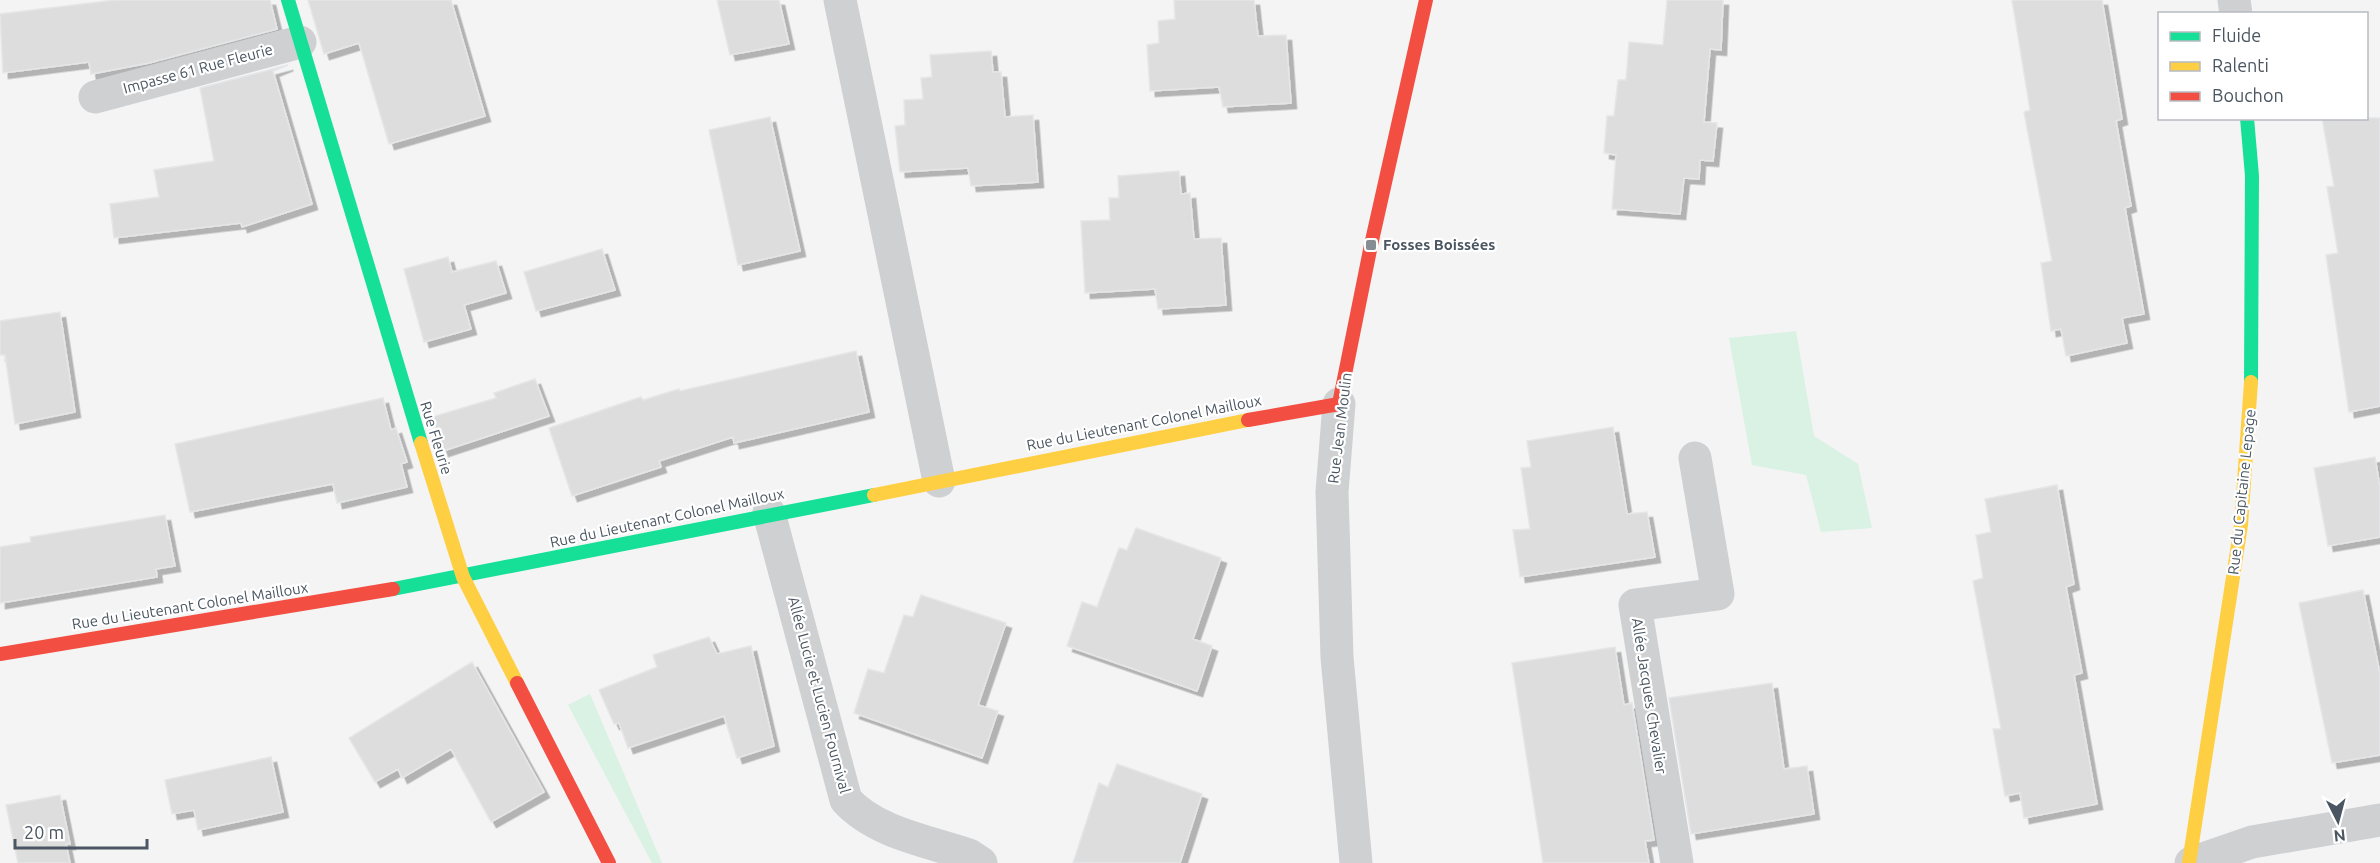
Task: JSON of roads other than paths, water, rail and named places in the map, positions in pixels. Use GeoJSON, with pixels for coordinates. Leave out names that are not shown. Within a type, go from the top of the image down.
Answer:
{"type":"FeatureCollection","features":[{"type":"Feature","properties":{"kind":"street","name":"Rue Fleurie"},"geometry":{"type":"LineString","coordinates":[[288,0],[388,339],[463,577],[609,863]]}},
{"type":"Feature","properties":{"kind":"street"},"geometry":{"type":"LineString","coordinates":[[840,0],[939,481]]}},
{"type":"Feature","properties":{"kind":"street","name":"Rue Jean Moulin"},"geometry":{"type":"LineString","coordinates":[[1356,863],[1337,645],[1332,492],[1339,405],[1371,245],[1426,0]]}},
{"type":"Feature","properties":{"kind":"street","name":"Impasse 61 Rue Fleurie"},"geometry":{"type":"LineString","coordinates":[[95,97],[300,42]]}},
{"type":"Feature","properties":{"kind":"street","name":"Rue du Capitaine Lepage"},"geometry":{"type":"LineString","coordinates":[[2190,863],[2241,525],[2251,400],[2252,176],[2247,120]]}},
{"type":"Feature","properties":{"kind":"street","name":"Rue du Lieutenant Colonel Mailloux"},"geometry":{"type":"LineString","coordinates":[[0,654],[463,577],[769,513],[1306,408],[1339,405]]}},
{"type":"Feature","properties":{"kind":"street","name":"Allée Jacques Chevalier"},"geometry":{"type":"LineString","coordinates":[[1677,863],[1635,605],[1718,594],[1695,458]]}},
{"type":"Feature","properties":{"kind":"street","name":"Allée Lucie et Lucien Fournival"},"geometry":{"type":"LineString","coordinates":[[769,513],[846,800],[858,814],[874,823],[969,855],[981,863]]}},
{"type":"Feature","properties":{"kind":"street"},"geometry":{"type":"LineString","coordinates":[[2190,863],[2252,842],[2380,820]]}},
{"type":"Feature","properties":{"kind":"place","name":"Fosses Boissées"},"geometry":{"type":"Point","coordinates":[1371,245]}}]}
